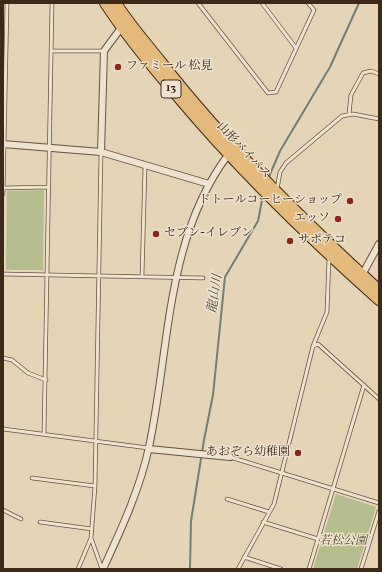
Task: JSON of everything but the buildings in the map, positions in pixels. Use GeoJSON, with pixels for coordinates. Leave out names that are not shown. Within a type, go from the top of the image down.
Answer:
{"type":"FeatureCollection","features":[{"type":"Feature","properties":{"kind":"highway","name":"山形バイパス"},"geometry":{"type":"LineString","coordinates":[[105,3],[121,28],[228,155],[247,168]]}},
{"type":"Feature","properties":{"kind":"highway","name":"山形バイパス"},"geometry":{"type":"LineString","coordinates":[[119,5],[186,94],[247,168],[329,256],[379,300]]}},
{"type":"Feature","properties":{"kind":"highway","name":"山形バイパス"},"geometry":{"type":"LineString","coordinates":[[274,196],[379,290]]}},
{"type":"Feature","properties":{"kind":"street"},"geometry":{"type":"LineString","coordinates":[[101,152],[104,51],[121,28]]}},
{"type":"Feature","properties":{"kind":"street"},"geometry":{"type":"LineString","coordinates":[[4,144],[101,152],[209,184]]}},
{"type":"Feature","properties":{"kind":"street"},"geometry":{"type":"LineString","coordinates":[[103,569],[136,490],[149,449],[176,277],[193,222],[209,184],[228,155]]}},
{"type":"Feature","properties":{"kind":"street"},"geometry":{"type":"LineString","coordinates":[[362,275],[379,244]]}},
{"type":"Feature","properties":{"kind":"street"},"geometry":{"type":"LineString","coordinates":[[149,449],[230,457]]}},
{"type":"Feature","properties":{"kind":"lane"},"geometry":{"type":"LineString","coordinates":[[3,194],[5,25],[7,3]]}},
{"type":"Feature","properties":{"kind":"lane"},"geometry":{"type":"LineString","coordinates":[[44,434],[52,3]]}},
{"type":"Feature","properties":{"kind":"lane"},"geometry":{"type":"LineString","coordinates":[[198,3],[268,93],[276,92],[314,10],[308,3]]}},
{"type":"Feature","properties":{"kind":"lane"},"geometry":{"type":"LineString","coordinates":[[262,3],[296,48]]}},
{"type":"Feature","properties":{"kind":"lane"},"geometry":{"type":"LineString","coordinates":[[52,51],[104,51]]}},
{"type":"Feature","properties":{"kind":"lane"},"geometry":{"type":"LineString","coordinates":[[349,114],[351,95],[363,73],[371,71],[379,74]]}},
{"type":"Feature","properties":{"kind":"lane"},"geometry":{"type":"LineString","coordinates":[[274,196],[280,172],[286,163],[332,123],[342,116],[349,114],[379,118]]}},
{"type":"Feature","properties":{"kind":"lane"},"geometry":{"type":"LineString","coordinates":[[78,569],[91,538],[96,486],[101,152]]}},
{"type":"Feature","properties":{"kind":"lane"},"geometry":{"type":"LineString","coordinates":[[142,276],[145,165]]}},
{"type":"Feature","properties":{"kind":"lane"},"geometry":{"type":"LineString","coordinates":[[3,188],[49,187]]}},
{"type":"Feature","properties":{"kind":"lane"},"geometry":{"type":"LineString","coordinates":[[238,569],[262,522],[274,504],[313,346],[327,312],[329,256]]}},
{"type":"Feature","properties":{"kind":"lane"},"geometry":{"type":"LineString","coordinates":[[3,274],[203,278]]}},
{"type":"Feature","properties":{"kind":"lane"},"geometry":{"type":"LineString","coordinates":[[313,346],[318,344],[379,399]]}},
{"type":"Feature","properties":{"kind":"lane"},"geometry":{"type":"LineString","coordinates":[[3,358],[12,360],[28,373],[46,380]]}},
{"type":"Feature","properties":{"kind":"lane"},"geometry":{"type":"LineString","coordinates":[[309,569],[364,385]]}},
{"type":"Feature","properties":{"kind":"lane"},"geometry":{"type":"LineString","coordinates":[[3,429],[149,449]]}},
{"type":"Feature","properties":{"kind":"lane"},"geometry":{"type":"LineString","coordinates":[[230,457],[379,503]]}},
{"type":"Feature","properties":{"kind":"lane"},"geometry":{"type":"LineString","coordinates":[[32,478],[96,486]]}},
{"type":"Feature","properties":{"kind":"lane"},"geometry":{"type":"LineString","coordinates":[[227,499],[269,512]]}},
{"type":"Feature","properties":{"kind":"lane"},"geometry":{"type":"LineString","coordinates":[[3,510],[21,519]]}},
{"type":"Feature","properties":{"kind":"lane"},"geometry":{"type":"LineString","coordinates":[[361,569],[379,511]]}},
{"type":"Feature","properties":{"kind":"lane"},"geometry":{"type":"LineString","coordinates":[[40,522],[92,529]]}},
{"type":"Feature","properties":{"kind":"lane"},"geometry":{"type":"LineString","coordinates":[[262,522],[318,539]]}},
{"type":"Feature","properties":{"kind":"lane"},"geometry":{"type":"LineString","coordinates":[[91,538],[103,569]]}},
{"type":"Feature","properties":{"kind":"lane"},"geometry":{"type":"LineString","coordinates":[[244,557],[281,569]]}},
{"type":"Feature","properties":{"kind":"green space"},"geometry":{"type":"Polygon","coordinates":[[[44,190],[43,270],[6,270],[7,191],[44,190]]]}},
{"type":"Feature","properties":{"kind":"green space","name":"若松公園"},"geometry":{"type":"Polygon","coordinates":[[[336,494],[376,507],[357,569],[313,569],[336,494]]]}},
{"type":"Feature","properties":{"kind":"waterway","name":"龍山川"},"geometry":{"type":"LineString","coordinates":[[268,179],[280,151],[330,67],[359,3]]}},
{"type":"Feature","properties":{"kind":"waterway","name":"龍山川"},"geometry":{"type":"LineString","coordinates":[[190,569],[191,521],[213,395],[225,277],[258,221],[263,195]]}},
{"type":"Feature","properties":{"kind":"place","name":"ファミール 松見"},"geometry":{"type":"Point","coordinates":[118,67]}},
{"type":"Feature","properties":{"kind":"place","name":"ドトールコーヒーショップ"},"geometry":{"type":"Point","coordinates":[350,201]}},
{"type":"Feature","properties":{"kind":"place","name":"エッソ"},"geometry":{"type":"Point","coordinates":[338,219]}},
{"type":"Feature","properties":{"kind":"place","name":"セブン-イレブン"},"geometry":{"type":"Point","coordinates":[156,234]}},
{"type":"Feature","properties":{"kind":"place","name":"サポテコ"},"geometry":{"type":"Point","coordinates":[290,241]}},
{"type":"Feature","properties":{"kind":"place","name":"あおぞら幼稚園"},"geometry":{"type":"Point","coordinates":[298,453]}}]}
